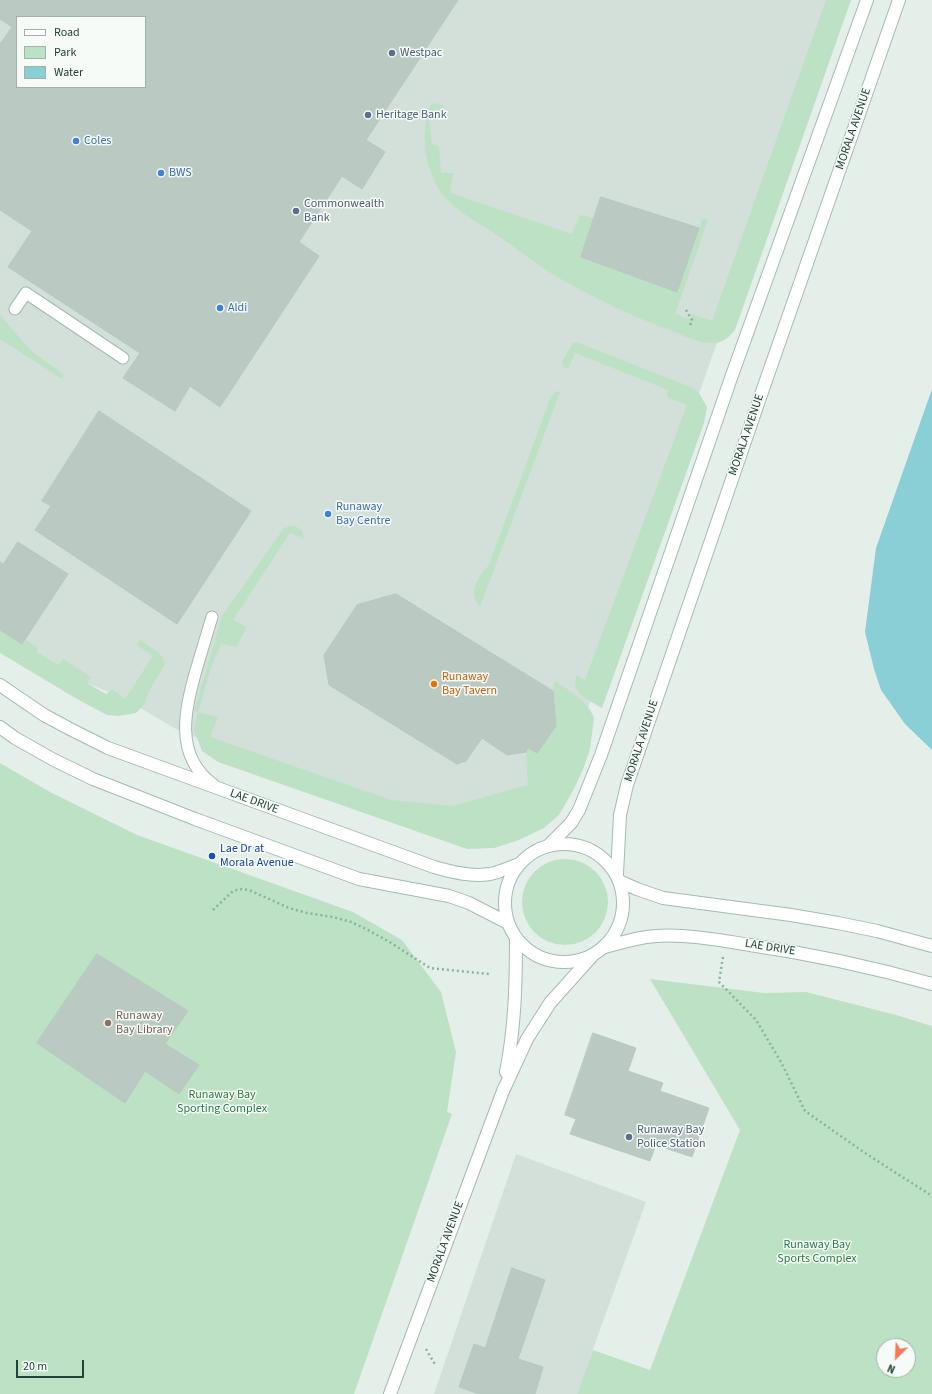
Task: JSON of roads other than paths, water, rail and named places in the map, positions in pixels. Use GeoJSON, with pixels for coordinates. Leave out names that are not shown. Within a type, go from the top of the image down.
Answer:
{"type":"FeatureCollection","features":[{"type":"Feature","properties":{"kind":"main road"},"geometry":{"type":"LineString","coordinates":[[548,846],[571,823],[579,810],[601,755],[734,370],[867,0]]}},
{"type":"Feature","properties":{"kind":"main road","name":"MORALA AVENUE"},"geometry":{"type":"LineString","coordinates":[[618,878],[620,815],[627,785],[760,397],[899,0]]}},
{"type":"Feature","properties":{"kind":"main road","name":"LAE DRIVE"},"geometry":{"type":"LineString","coordinates":[[0,685],[44,714],[108,748],[446,870],[463,874],[483,875],[491,874],[520,864]]}},
{"type":"Feature","properties":{"kind":"main road"},"geometry":{"type":"LineString","coordinates":[[0,728],[54,760],[93,779],[195,819],[358,879],[449,896],[469,903],[508,923]]}},
{"type":"Feature","properties":{"kind":"main road"},"geometry":{"type":"LineString","coordinates":[[560,844],[582,846],[602,857],[610,865],[618,878],[623,892],[623,916],[613,938],[605,947],[592,956],[576,962],[559,962],[542,958],[528,950],[516,938],[508,923],[505,908],[506,892],[511,877],[520,864],[528,856],[538,850],[548,846],[560,844]]}},
{"type":"Feature","properties":{"kind":"main road"},"geometry":{"type":"LineString","coordinates":[[618,878],[636,889],[663,898],[791,915],[838,923],[877,931],[932,946]]}},
{"type":"Feature","properties":{"kind":"main road","name":"LAE DRIVE"},"geometry":{"type":"LineString","coordinates":[[605,947],[630,940],[656,936],[690,937],[805,954],[865,966],[932,984]]}},
{"type":"Feature","properties":{"kind":"main road","name":"MORALA AVENUE"},"geometry":{"type":"LineString","coordinates":[[503,1091],[514,1027],[516,938]]}},
{"type":"Feature","properties":{"kind":"main road","name":"MORALA AVENUE"},"geometry":{"type":"LineString","coordinates":[[390,1394],[503,1091],[527,1039],[550,1004],[592,956]]}},
{"type":"Feature","properties":{"kind":"lane"},"geometry":{"type":"LineString","coordinates":[[15,309],[26,293],[124,358]]}},
{"type":"Feature","properties":{"kind":"lane"},"geometry":{"type":"LineString","coordinates":[[212,617],[190,690],[185,724],[189,754],[205,779],[219,789]]}},
{"type":"Feature","properties":{"kind":"water"},"geometry":{"type":"Polygon","coordinates":[[[932,389],[932,750],[905,724],[881,690],[865,632],[876,548],[932,389]]]}},
{"type":"Feature","properties":{"kind":"place","name":"Westpac"},"geometry":{"type":"Point","coordinates":[392,53]}},
{"type":"Feature","properties":{"kind":"place","name":"Heritage Bank"},"geometry":{"type":"Point","coordinates":[368,115]}},
{"type":"Feature","properties":{"kind":"place","name":"Coles"},"geometry":{"type":"Point","coordinates":[76,141]}},
{"type":"Feature","properties":{"kind":"place","name":"BWS"},"geometry":{"type":"Point","coordinates":[161,173]}},
{"type":"Feature","properties":{"kind":"place","name":"Commonwealth Bank"},"geometry":{"type":"Point","coordinates":[296,211]}},
{"type":"Feature","properties":{"kind":"place","name":"Aldi"},"geometry":{"type":"Point","coordinates":[220,308]}},
{"type":"Feature","properties":{"kind":"place","name":"Runaway Bay Centre"},"geometry":{"type":"Point","coordinates":[328,514]}},
{"type":"Feature","properties":{"kind":"place","name":"Runaway Bay Tavern"},"geometry":{"type":"Point","coordinates":[434,684]}},
{"type":"Feature","properties":{"kind":"place","name":"Lae Dr at Morala Avenue"},"geometry":{"type":"Point","coordinates":[212,856]}},
{"type":"Feature","properties":{"kind":"place","name":"Runaway Bay Library"},"geometry":{"type":"Point","coordinates":[108,1023]}},
{"type":"Feature","properties":{"kind":"place","name":"Runaway Bay Police Station"},"geometry":{"type":"Point","coordinates":[629,1137]}},
{"type":"Feature","properties":{"kind":"park label","name":"Runaway Bay Sporting Complex"},"geometry":{"type":"Point","coordinates":[222,1102]}},
{"type":"Feature","properties":{"kind":"park label","name":"Runaway Bay Sports Complex"},"geometry":{"type":"Point","coordinates":[817,1252]}}]}
